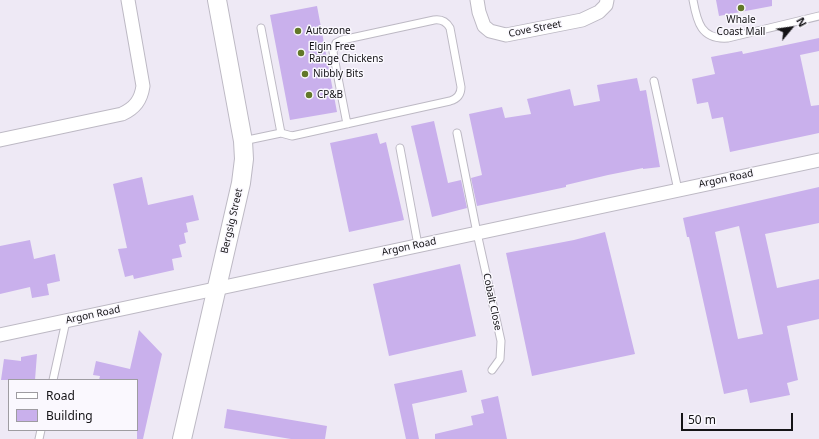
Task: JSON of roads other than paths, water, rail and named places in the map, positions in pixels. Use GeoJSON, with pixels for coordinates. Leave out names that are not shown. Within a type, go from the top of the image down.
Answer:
{"type":"FeatureCollection","features":[{"type":"Feature","properties":{"kind":"street"},"geometry":{"type":"LineString","coordinates":[[0,140],[122,114],[128,112],[137,104],[143,86],[128,0]]}},
{"type":"Feature","properties":{"kind":"street","name":"Bergsig Street"},"geometry":{"type":"LineString","coordinates":[[182,439],[217,289],[243,171],[244,159],[243,141],[217,0]]}},
{"type":"Feature","properties":{"kind":"street","name":"Cove Street"},"geometry":{"type":"LineString","coordinates":[[477,0],[484,26],[490,31],[506,35],[582,20],[599,12],[606,5],[608,0]]}},
{"type":"Feature","properties":{"kind":"street","name":"Argon Road"},"geometry":{"type":"LineString","coordinates":[[0,335],[819,160]]}},
{"type":"Feature","properties":{"kind":"lane"},"geometry":{"type":"LineString","coordinates":[[693,0],[698,22],[701,28],[706,33],[717,38],[728,38],[819,16]]}},
{"type":"Feature","properties":{"kind":"lane"},"geometry":{"type":"LineString","coordinates":[[243,141],[281,133],[292,136],[347,124],[450,101],[457,98],[461,91],[461,87],[450,28],[447,23],[438,19],[342,40],[336,43],[333,52],[347,124]]}},
{"type":"Feature","properties":{"kind":"lane"},"geometry":{"type":"LineString","coordinates":[[261,28],[281,133]]}},
{"type":"Feature","properties":{"kind":"lane"},"geometry":{"type":"LineString","coordinates":[[654,81],[678,190]]}},
{"type":"Feature","properties":{"kind":"lane","name":"Cobalt Close"},"geometry":{"type":"LineString","coordinates":[[457,133],[501,341],[500,359],[492,370]]}},
{"type":"Feature","properties":{"kind":"lane"},"geometry":{"type":"LineString","coordinates":[[400,148],[418,245]]}},
{"type":"Feature","properties":{"kind":"lane"},"geometry":{"type":"LineString","coordinates":[[52,379],[66,321]]}},
{"type":"Feature","properties":{"kind":"place","name":"Whale Coast Mall"},"geometry":{"type":"Point","coordinates":[741,8]}},
{"type":"Feature","properties":{"kind":"place","name":"Autozone"},"geometry":{"type":"Point","coordinates":[298,31]}},
{"type":"Feature","properties":{"kind":"place","name":"Elgin Free Range Chickens"},"geometry":{"type":"Point","coordinates":[301,53]}},
{"type":"Feature","properties":{"kind":"place","name":"Nibbly Bits"},"geometry":{"type":"Point","coordinates":[305,74]}},
{"type":"Feature","properties":{"kind":"place","name":"CP&B"},"geometry":{"type":"Point","coordinates":[309,95]}}]}
